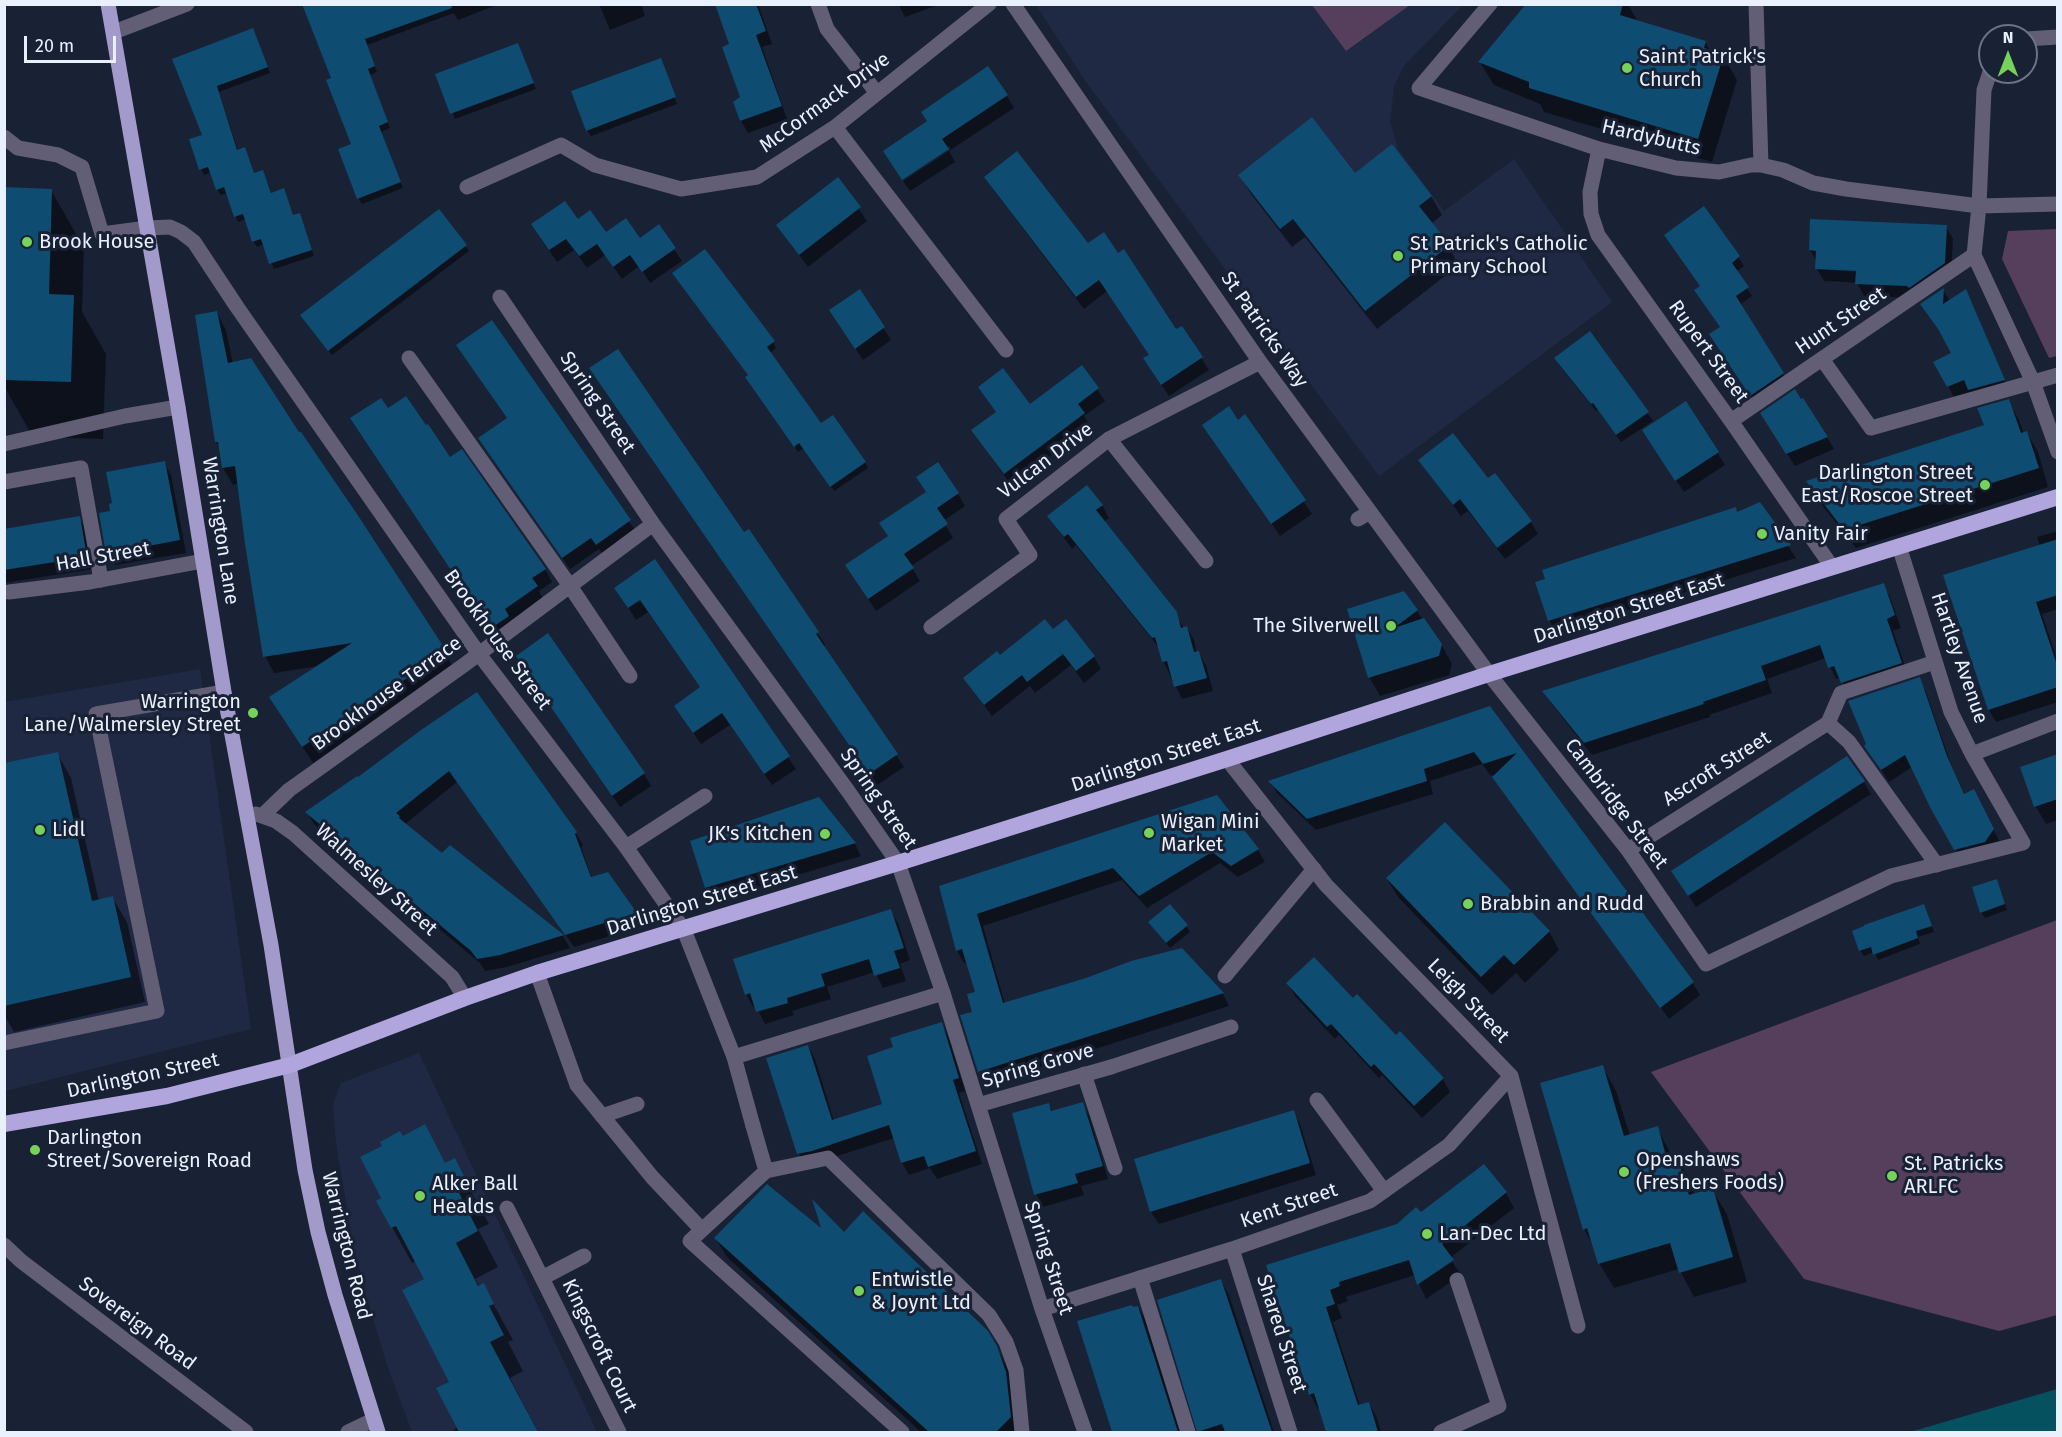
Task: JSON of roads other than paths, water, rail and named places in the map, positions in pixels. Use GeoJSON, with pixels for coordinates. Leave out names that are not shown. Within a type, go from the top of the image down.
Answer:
{"type":"FeatureCollection","features":[{"type":"Feature","properties":{"kind":"highway","name":"Darlington Street East"},"geometry":{"type":"LineString","coordinates":[[290,1065],[537,973],[684,930],[1489,674],[2058,497]]}},
{"type":"Feature","properties":{"kind":"highway","name":"Darlington Street"},"geometry":{"type":"LineString","coordinates":[[4,1124],[167,1096],[290,1065]]}},
{"type":"Feature","properties":{"kind":"main road","name":"Warrington Lane"},"geometry":{"type":"LineString","coordinates":[[108,4],[178,407],[224,692],[271,945],[290,1065]]}},
{"type":"Feature","properties":{"kind":"main road","name":"Warrington Road"},"geometry":{"type":"LineString","coordinates":[[290,1065],[302,1154],[318,1232],[344,1330],[375,1426]]}},
{"type":"Feature","properties":{"kind":"street"},"geometry":{"type":"LineString","coordinates":[[114,33],[187,4]]}},
{"type":"Feature","properties":{"kind":"street"},"geometry":{"type":"LineString","coordinates":[[818,4],[827,29],[878,93]]}},
{"type":"Feature","properties":{"kind":"street","name":"McCormack Drive"},"geometry":{"type":"LineString","coordinates":[[466,188],[561,145],[595,165],[681,189],[758,177],[835,127],[990,4]]}},
{"type":"Feature","properties":{"kind":"street","name":"St Patricks Way"},"geometry":{"type":"LineString","coordinates":[[1013,4],[1364,515],[1489,674]]}},
{"type":"Feature","properties":{"kind":"street","name":"Hardybutts"},"geometry":{"type":"LineString","coordinates":[[1490,4],[1419,88],[1599,149],[1676,168],[1719,172],[1761,165],[1783,170],[1813,183],[1846,189],[1979,206],[2058,204]]}},
{"type":"Feature","properties":{"kind":"street"},"geometry":{"type":"LineString","coordinates":[[1756,4],[1761,165]]}},
{"type":"Feature","properties":{"kind":"street"},"geometry":{"type":"LineString","coordinates":[[2038,38],[2058,37]]}},
{"type":"Feature","properties":{"kind":"street"},"geometry":{"type":"LineString","coordinates":[[1986,84],[1974,255],[2033,382],[2058,452]]}},
{"type":"Feature","properties":{"kind":"street"},"geometry":{"type":"LineString","coordinates":[[835,127],[1006,350]]}},
{"type":"Feature","properties":{"kind":"street","name":"Brookhouse Street"},"geometry":{"type":"LineString","coordinates":[[4,137],[18,148],[58,155],[82,168],[102,234],[170,227],[194,242],[479,654],[626,847],[684,930],[734,1057],[766,1171]]}},
{"type":"Feature","properties":{"kind":"street","name":"Rupert Street"},"geometry":{"type":"LineString","coordinates":[[1599,149],[1590,192],[1592,214],[1598,235],[1832,567]]}},
{"type":"Feature","properties":{"kind":"street","name":"Hunt Street"},"geometry":{"type":"LineString","coordinates":[[1731,421],[1974,255]]}},
{"type":"Feature","properties":{"kind":"street","name":"Spring Street"},"geometry":{"type":"LineString","coordinates":[[500,297],[653,524],[898,862],[943,993],[1042,1310],[1085,1432]]}},
{"type":"Feature","properties":{"kind":"street"},"geometry":{"type":"LineString","coordinates":[[409,358],[570,586],[630,676]]}},
{"type":"Feature","properties":{"kind":"street"},"geometry":{"type":"LineString","coordinates":[[1822,359],[1871,428],[2058,375]]}},
{"type":"Feature","properties":{"kind":"street","name":"Vulcan Drive"},"geometry":{"type":"LineString","coordinates":[[931,627],[1030,555],[1006,519],[1109,439],[1260,362]]}},
{"type":"Feature","properties":{"kind":"street"},"geometry":{"type":"LineString","coordinates":[[4,444],[125,416],[178,407]]}},
{"type":"Feature","properties":{"kind":"street"},"geometry":{"type":"LineString","coordinates":[[1109,439],[1206,561]]}},
{"type":"Feature","properties":{"kind":"street"},"geometry":{"type":"LineString","coordinates":[[4,482],[81,468],[101,580]]}},
{"type":"Feature","properties":{"kind":"street","name":"Brookhouse Terrace"},"geometry":{"type":"LineString","coordinates":[[263,815],[289,790],[479,654],[653,524]]}},
{"type":"Feature","properties":{"kind":"street","name":"Hartley Avenue"},"geometry":{"type":"LineString","coordinates":[[1899,546],[1951,712],[1972,754],[2024,843],[1937,865]]}},
{"type":"Feature","properties":{"kind":"street","name":"Hall Street"},"geometry":{"type":"LineString","coordinates":[[9,592],[101,580],[203,561]]}},
{"type":"Feature","properties":{"kind":"street"},"geometry":{"type":"LineString","coordinates":[[1935,662],[1841,693],[1828,723],[1849,742],[1937,865]]}},
{"type":"Feature","properties":{"kind":"street","name":"Cambridge Street"},"geometry":{"type":"LineString","coordinates":[[1489,674],[1628,850],[1706,964],[1891,876],[1937,865]]}},
{"type":"Feature","properties":{"kind":"street"},"geometry":{"type":"LineString","coordinates":[[4,1043],[157,1011],[96,714],[224,692]]}},
{"type":"Feature","properties":{"kind":"street"},"geometry":{"type":"LineString","coordinates":[[1972,754],[2058,721]]}},
{"type":"Feature","properties":{"kind":"street","name":"Ascroft Street"},"geometry":{"type":"LineString","coordinates":[[1628,850],[1828,723]]}},
{"type":"Feature","properties":{"kind":"street","name":"Leigh Street"},"geometry":{"type":"LineString","coordinates":[[1227,759],[1326,885],[1511,1076],[1578,1326]]}},
{"type":"Feature","properties":{"kind":"street"},"geometry":{"type":"LineString","coordinates":[[626,847],[705,795]]}},
{"type":"Feature","properties":{"kind":"street","name":"Walmesley Street"},"geometry":{"type":"LineString","coordinates":[[246,813],[263,815],[293,833],[452,976],[465,998]]}},
{"type":"Feature","properties":{"kind":"street"},"geometry":{"type":"LineString","coordinates":[[1225,976],[1314,869]]}},
{"type":"Feature","properties":{"kind":"street"},"geometry":{"type":"LineString","coordinates":[[537,973],[577,1086],[652,1177],[702,1230]]}},
{"type":"Feature","properties":{"kind":"street"},"geometry":{"type":"LineString","coordinates":[[734,1057],[943,993]]}},
{"type":"Feature","properties":{"kind":"street","name":"Spring Grove"},"geometry":{"type":"LineString","coordinates":[[978,1106],[1231,1027]]}},
{"type":"Feature","properties":{"kind":"street"},"geometry":{"type":"LineString","coordinates":[[1084,1074],[1115,1168]]}},
{"type":"Feature","properties":{"kind":"street","name":"Kent Street"},"geometry":{"type":"LineString","coordinates":[[1042,1310],[1232,1249],[1370,1201],[1449,1145],[1511,1076]]}},
{"type":"Feature","properties":{"kind":"street"},"geometry":{"type":"LineString","coordinates":[[1317,1100],[1384,1191]]}},
{"type":"Feature","properties":{"kind":"street"},"geometry":{"type":"LineString","coordinates":[[602,1116],[637,1104]]}},
{"type":"Feature","properties":{"kind":"street"},"geometry":{"type":"LineString","coordinates":[[902,1432],[690,1241],[766,1171],[828,1158],[989,1315],[1006,1342],[1016,1370],[1022,1432]]}},
{"type":"Feature","properties":{"kind":"street","name":"Kingscroft Court"},"geometry":{"type":"LineString","coordinates":[[507,1208],[619,1432]]}},
{"type":"Feature","properties":{"kind":"street","name":"Sovereign Road"},"geometry":{"type":"LineString","coordinates":[[4,1245],[30,1268],[246,1432]]}},
{"type":"Feature","properties":{"kind":"street","name":"Shared Street"},"geometry":{"type":"LineString","coordinates":[[1232,1249],[1290,1432]]}},
{"type":"Feature","properties":{"kind":"street","name":"Kingscroft Court"},"geometry":{"type":"LineString","coordinates":[[542,1278],[584,1256]]}},
{"type":"Feature","properties":{"kind":"street"},"geometry":{"type":"LineString","coordinates":[[1140,1278],[1188,1432]]}},
{"type":"Feature","properties":{"kind":"street"},"geometry":{"type":"LineString","coordinates":[[1441,1432],[1499,1406],[1456,1280]]}},
{"type":"Feature","properties":{"kind":"street"},"geometry":{"type":"LineString","coordinates":[[348,1432],[375,1426]]}},
{"type":"Feature","properties":{"kind":"place","name":"Saint Patrick's Church"},"geometry":{"type":"Point","coordinates":[1627,68]}},
{"type":"Feature","properties":{"kind":"place","name":"Brook House"},"geometry":{"type":"Point","coordinates":[27,242]}},
{"type":"Feature","properties":{"kind":"place","name":"St Patrick's Catholic Primary School"},"geometry":{"type":"Point","coordinates":[1398,256]}},
{"type":"Feature","properties":{"kind":"place","name":"Darlington Street East/Roscoe Street"},"geometry":{"type":"Point","coordinates":[1985,485]}},
{"type":"Feature","properties":{"kind":"place","name":"Vanity Fair"},"geometry":{"type":"Point","coordinates":[1762,534]}},
{"type":"Feature","properties":{"kind":"place","name":"The Silverwell"},"geometry":{"type":"Point","coordinates":[1391,626]}},
{"type":"Feature","properties":{"kind":"place","name":"Warrington Lane/Walmersley Street"},"geometry":{"type":"Point","coordinates":[253,713]}},
{"type":"Feature","properties":{"kind":"place","name":"Lidl"},"geometry":{"type":"Point","coordinates":[40,830]}},
{"type":"Feature","properties":{"kind":"place","name":"Wigan Mini Market"},"geometry":{"type":"Point","coordinates":[1149,833]}},
{"type":"Feature","properties":{"kind":"place","name":"JK's Kitchen"},"geometry":{"type":"Point","coordinates":[825,834]}},
{"type":"Feature","properties":{"kind":"place","name":"Brabbin and Rudd"},"geometry":{"type":"Point","coordinates":[1468,904]}},
{"type":"Feature","properties":{"kind":"place","name":"Darlington Street/Sovereign Road"},"geometry":{"type":"Point","coordinates":[35,1150]}},
{"type":"Feature","properties":{"kind":"place","name":"Openshaws (Freshers Foods)"},"geometry":{"type":"Point","coordinates":[1624,1172]}},
{"type":"Feature","properties":{"kind":"place","name":"St. Patricks ARLFC"},"geometry":{"type":"Point","coordinates":[1892,1176]}},
{"type":"Feature","properties":{"kind":"place","name":"Alker Ball Healds"},"geometry":{"type":"Point","coordinates":[420,1196]}},
{"type":"Feature","properties":{"kind":"place","name":"Lan-Dec Ltd"},"geometry":{"type":"Point","coordinates":[1427,1234]}},
{"type":"Feature","properties":{"kind":"place","name":"Entwistle & Joynt Ltd"},"geometry":{"type":"Point","coordinates":[859,1291]}}]}
